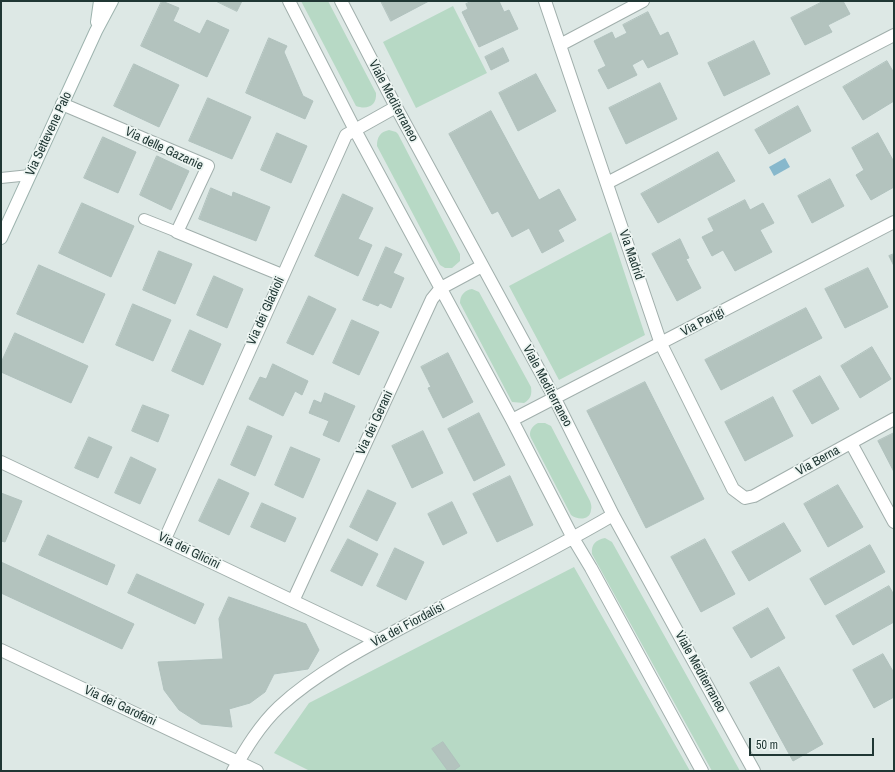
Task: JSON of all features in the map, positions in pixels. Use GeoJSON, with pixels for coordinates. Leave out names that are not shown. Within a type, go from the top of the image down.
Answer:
{"type":"FeatureCollection","features":[{"type":"Feature","properties":{"kind":"street","name":"Via Settevene Palo"},"geometry":{"type":"LineString","coordinates":[[96,31],[100,1]]}},
{"type":"Feature","properties":{"kind":"street","name":"Via Settevene Palo"},"geometry":{"type":"LineString","coordinates":[[1,238],[96,31],[112,1]]}},
{"type":"Feature","properties":{"kind":"street"},"geometry":{"type":"LineString","coordinates":[[289,1],[355,130],[512,420],[572,538],[591,568],[702,771]]}},
{"type":"Feature","properties":{"kind":"street","name":"Viale Mediterraneo"},"geometry":{"type":"LineString","coordinates":[[341,1],[396,107],[554,399],[613,515],[754,771]]}},
{"type":"Feature","properties":{"kind":"street","name":"Via Madrid"},"geometry":{"type":"LineString","coordinates":[[545,1],[661,344],[731,485],[735,491],[742,496]]}},
{"type":"Feature","properties":{"kind":"street"},"geometry":{"type":"LineString","coordinates":[[560,45],[643,1]]}},
{"type":"Feature","properties":{"kind":"street"},"geometry":{"type":"LineString","coordinates":[[607,183],[894,35]]}},
{"type":"Feature","properties":{"kind":"street","name":"Via delle Gazanie"},"geometry":{"type":"LineString","coordinates":[[62,104],[208,166],[177,232]]}},
{"type":"Feature","properties":{"kind":"street","name":"Via dei Gladioli"},"geometry":{"type":"LineString","coordinates":[[165,539],[346,135],[396,107]]}},
{"type":"Feature","properties":{"kind":"street","name":"Via Parigi"},"geometry":{"type":"LineString","coordinates":[[512,420],[894,222]]}},
{"type":"Feature","properties":{"kind":"street"},"geometry":{"type":"LineString","coordinates":[[177,232],[282,275]]}},
{"type":"Feature","properties":{"kind":"street","name":"Via dei Gerani"},"geometry":{"type":"LineString","coordinates":[[294,601],[432,299],[441,288],[482,266]]}},
{"type":"Feature","properties":{"kind":"street","name":"Via Berna"},"geometry":{"type":"LineString","coordinates":[[742,496],[748,498],[754,496],[894,419]]}},
{"type":"Feature","properties":{"kind":"street"},"geometry":{"type":"LineString","coordinates":[[851,443],[894,522]]}},
{"type":"Feature","properties":{"kind":"street","name":"Via dei Glicini"},"geometry":{"type":"LineString","coordinates":[[1,462],[377,641]]}},
{"type":"Feature","properties":{"kind":"street","name":"Via dei Fiordalisi"},"geometry":{"type":"LineString","coordinates":[[236,766],[252,740],[279,708],[320,676],[377,641],[613,515]]}},
{"type":"Feature","properties":{"kind":"street","name":"Via dei Garofani"},"geometry":{"type":"LineString","coordinates":[[1,650],[236,766],[257,771]]}},
{"type":"Feature","properties":{"kind":"lane"},"geometry":{"type":"LineString","coordinates":[[1,178],[30,175]]}},
{"type":"Feature","properties":{"kind":"lane"},"geometry":{"type":"LineString","coordinates":[[144,219],[177,232]]}},
{"type":"Feature","properties":{"kind":"green space"},"geometry":{"type":"Polygon","coordinates":[[[301,1],[328,1],[376,93],[373,104],[367,107],[356,106],[301,1]]]}},
{"type":"Feature","properties":{"kind":"green space"},"geometry":{"type":"Polygon","coordinates":[[[453,6],[487,73],[416,108],[383,42],[453,6]]]}},
{"type":"Feature","properties":{"kind":"green space"},"geometry":{"type":"Polygon","coordinates":[[[389,130],[398,134],[460,254],[460,261],[452,268],[445,268],[440,265],[377,146],[380,135],[389,130]]]}},
{"type":"Feature","properties":{"kind":"green space"},"geometry":{"type":"Polygon","coordinates":[[[611,232],[645,335],[559,380],[509,286],[611,232]]]}},
{"type":"Feature","properties":{"kind":"green space"},"geometry":{"type":"Polygon","coordinates":[[[472,289],[479,292],[531,387],[530,396],[524,403],[512,402],[460,303],[463,293],[472,289]]]}},
{"type":"Feature","properties":{"kind":"green space"},"geometry":{"type":"Polygon","coordinates":[[[538,423],[545,423],[551,426],[590,501],[590,514],[586,518],[580,519],[571,515],[531,438],[531,429],[538,423]]]}},
{"type":"Feature","properties":{"kind":"green space"},"geometry":{"type":"Polygon","coordinates":[[[605,538],[612,542],[740,771],[712,771],[592,554],[593,545],[599,540],[605,538]]]}},
{"type":"Feature","properties":{"kind":"green space"},"geometry":{"type":"Polygon","coordinates":[[[574,567],[690,771],[310,771],[274,753],[309,703],[574,567]]]}},
{"type":"Feature","properties":{"kind":"water"},"geometry":{"type":"Polygon","coordinates":[[[785,158],[790,167],[774,176],[769,167],[785,158]]]}},
{"type":"Feature","properties":{"kind":"building"},"geometry":{"type":"Polygon","coordinates":[[[162,1],[179,8],[173,21],[200,34],[207,20],[229,30],[207,77],[141,46],[162,1]]]}},
{"type":"Feature","properties":{"kind":"building"},"geometry":{"type":"Polygon","coordinates":[[[216,1],[242,1],[237,11],[216,1]]]}},
{"type":"Feature","properties":{"kind":"building"},"geometry":{"type":"Polygon","coordinates":[[[381,1],[429,1],[391,21],[381,1]]]}},
{"type":"Feature","properties":{"kind":"building"},"geometry":{"type":"Polygon","coordinates":[[[473,1],[499,1],[504,12],[509,10],[518,29],[479,47],[462,12],[468,9],[466,4],[473,1]]]}},
{"type":"Feature","properties":{"kind":"building"},"geometry":{"type":"Polygon","coordinates":[[[824,1],[843,1],[850,14],[828,25],[832,32],[805,45],[791,18],[824,1]]]}},
{"type":"Feature","properties":{"kind":"building"},"geometry":{"type":"Polygon","coordinates":[[[648,12],[660,36],[668,32],[678,54],[648,68],[643,59],[632,65],[637,75],[608,89],[598,70],[606,66],[594,41],[612,32],[615,39],[627,33],[623,25],[648,12]]]}},
{"type":"Feature","properties":{"kind":"building"},"geometry":{"type":"Polygon","coordinates":[[[269,38],[287,46],[284,52],[303,96],[313,101],[305,119],[246,93],[269,38]]]}},
{"type":"Feature","properties":{"kind":"building"},"geometry":{"type":"Polygon","coordinates":[[[754,41],[770,74],[724,96],[708,63],[754,41]]]}},
{"type":"Feature","properties":{"kind":"building"},"geometry":{"type":"Polygon","coordinates":[[[503,48],[509,61],[491,70],[485,57],[503,48]]]}},
{"type":"Feature","properties":{"kind":"building"},"geometry":{"type":"Polygon","coordinates":[[[887,61],[894,73],[894,101],[863,120],[843,87],[887,61]]]}},
{"type":"Feature","properties":{"kind":"building"},"geometry":{"type":"Polygon","coordinates":[[[134,64],[179,85],[159,127],[114,106],[134,64]]]}},
{"type":"Feature","properties":{"kind":"building"},"geometry":{"type":"Polygon","coordinates":[[[536,74],[556,111],[518,131],[499,93],[536,74]]]}},
{"type":"Feature","properties":{"kind":"building"},"geometry":{"type":"Polygon","coordinates":[[[660,83],[677,119],[626,144],[609,108],[660,83]]]}},
{"type":"Feature","properties":{"kind":"building"},"geometry":{"type":"Polygon","coordinates":[[[208,98],[251,117],[232,159],[189,141],[208,98]]]}},
{"type":"Feature","properties":{"kind":"building"},"geometry":{"type":"Polygon","coordinates":[[[798,106],[811,131],[769,154],[755,130],[798,106]]]}},
{"type":"Feature","properties":{"kind":"building"},"geometry":{"type":"Polygon","coordinates":[[[491,111],[539,200],[559,189],[576,220],[558,230],[564,241],[542,253],[529,228],[512,237],[498,211],[492,214],[449,134],[491,111]]]}},
{"type":"Feature","properties":{"kind":"building"},"geometry":{"type":"Polygon","coordinates":[[[277,133],[307,146],[291,183],[261,170],[277,133]]]}},
{"type":"Feature","properties":{"kind":"building"},"geometry":{"type":"Polygon","coordinates":[[[878,133],[894,162],[894,187],[871,200],[856,175],[864,170],[852,148],[878,133]]]}},
{"type":"Feature","properties":{"kind":"building"},"geometry":{"type":"Polygon","coordinates":[[[103,137],[136,152],[118,193],[84,178],[103,137]]]}},
{"type":"Feature","properties":{"kind":"building"},"geometry":{"type":"Polygon","coordinates":[[[718,152],[735,181],[658,223],[641,194],[718,152]]]}},
{"type":"Feature","properties":{"kind":"building"},"geometry":{"type":"Polygon","coordinates":[[[157,156],[189,171],[171,210],[140,195],[157,156]]]}},
{"type":"Feature","properties":{"kind":"building"},"geometry":{"type":"Polygon","coordinates":[[[830,179],[844,206],[812,223],[798,196],[830,179]]]}},
{"type":"Feature","properties":{"kind":"building"},"geometry":{"type":"Polygon","coordinates":[[[211,188],[232,197],[233,192],[270,207],[256,241],[199,219],[211,188]]]}},
{"type":"Feature","properties":{"kind":"building"},"geometry":{"type":"Polygon","coordinates":[[[343,194],[373,208],[358,239],[372,245],[358,276],[315,256],[343,194]]]}},
{"type":"Feature","properties":{"kind":"building"},"geometry":{"type":"Polygon","coordinates":[[[745,200],[750,210],[763,203],[774,223],[760,230],[772,252],[735,271],[723,250],[712,256],[702,237],[714,231],[708,219],[745,200]]]}},
{"type":"Feature","properties":{"kind":"building"},"geometry":{"type":"Polygon","coordinates":[[[82,203],[134,226],[111,277],[59,253],[82,203]]]}},
{"type":"Feature","properties":{"kind":"building"},"geometry":{"type":"Polygon","coordinates":[[[680,239],[689,258],[686,259],[701,288],[677,301],[652,254],[680,239]]]}},
{"type":"Feature","properties":{"kind":"building"},"geometry":{"type":"Polygon","coordinates":[[[386,247],[402,254],[393,273],[404,278],[391,308],[380,303],[378,306],[363,300],[386,247]]]}},
{"type":"Feature","properties":{"kind":"building"},"geometry":{"type":"Polygon","coordinates":[[[159,251],[192,264],[175,304],[143,290],[159,251]]]}},
{"type":"Feature","properties":{"kind":"building"},"geometry":{"type":"Polygon","coordinates":[[[894,254],[894,266],[889,256],[894,254]]]}},
{"type":"Feature","properties":{"kind":"building"},"geometry":{"type":"Polygon","coordinates":[[[39,265],[105,294],[83,343],[17,314],[39,265]]]}},
{"type":"Feature","properties":{"kind":"building"},"geometry":{"type":"Polygon","coordinates":[[[868,268],[888,307],[845,328],[825,289],[868,268]]]}},
{"type":"Feature","properties":{"kind":"building"},"geometry":{"type":"Polygon","coordinates":[[[214,276],[243,289],[227,328],[197,315],[214,276]]]}},
{"type":"Feature","properties":{"kind":"building"},"geometry":{"type":"Polygon","coordinates":[[[309,296],[336,309],[313,355],[287,343],[309,296]]]}},
{"type":"Feature","properties":{"kind":"building"},"geometry":{"type":"Polygon","coordinates":[[[133,304],[171,320],[153,361],[116,345],[133,304]]]}},
{"type":"Feature","properties":{"kind":"building"},"geometry":{"type":"Polygon","coordinates":[[[806,308],[822,338],[721,390],[705,360],[806,308]]]}},
{"type":"Feature","properties":{"kind":"building"},"geometry":{"type":"Polygon","coordinates":[[[352,320],[379,332],[359,375],[333,363],[352,320]]]}},
{"type":"Feature","properties":{"kind":"building"},"geometry":{"type":"Polygon","coordinates":[[[190,330],[221,344],[203,385],[172,371],[190,330]]]}},
{"type":"Feature","properties":{"kind":"building"},"geometry":{"type":"Polygon","coordinates":[[[15,333],[88,366],[71,403],[1,372],[1,363],[15,333]]]}},
{"type":"Feature","properties":{"kind":"building"},"geometry":{"type":"Polygon","coordinates":[[[872,347],[891,379],[860,398],[841,366],[872,347]]]}},
{"type":"Feature","properties":{"kind":"building"},"geometry":{"type":"Polygon","coordinates":[[[448,353],[473,402],[443,418],[428,388],[431,387],[421,367],[448,353]]]}},
{"type":"Feature","properties":{"kind":"building"},"geometry":{"type":"Polygon","coordinates":[[[273,364],[308,381],[302,395],[295,391],[283,416],[249,399],[260,377],[266,379],[273,364]]]}},
{"type":"Feature","properties":{"kind":"building"},"geometry":{"type":"Polygon","coordinates":[[[820,376],[839,409],[812,424],[793,391],[820,376]]]}},
{"type":"Feature","properties":{"kind":"building"},"geometry":{"type":"Polygon","coordinates":[[[645,382],[704,499],[646,528],[587,411],[645,382]]]}},
{"type":"Feature","properties":{"kind":"building"},"geometry":{"type":"Polygon","coordinates":[[[325,393],[355,406],[339,442],[323,435],[329,421],[309,413],[314,400],[321,403],[325,393]]]}},
{"type":"Feature","properties":{"kind":"building"},"geometry":{"type":"Polygon","coordinates":[[[773,397],[793,436],[745,461],[725,422],[773,397]]]}},
{"type":"Feature","properties":{"kind":"building"},"geometry":{"type":"Polygon","coordinates":[[[143,405],[169,415],[158,442],[132,431],[143,405]]]}},
{"type":"Feature","properties":{"kind":"building"},"geometry":{"type":"Polygon","coordinates":[[[479,413],[505,465],[474,481],[448,429],[479,413]]]}},
{"type":"Feature","properties":{"kind":"building"},"geometry":{"type":"Polygon","coordinates":[[[248,426],[272,436],[255,476],[231,465],[248,426]]]}},
{"type":"Feature","properties":{"kind":"building"},"geometry":{"type":"Polygon","coordinates":[[[423,431],[443,473],[412,488],[392,446],[423,431]]]}},
{"type":"Feature","properties":{"kind":"building"},"geometry":{"type":"Polygon","coordinates":[[[894,433],[894,472],[878,441],[894,433]]]}},
{"type":"Feature","properties":{"kind":"building"},"geometry":{"type":"Polygon","coordinates":[[[89,437],[112,447],[98,478],[75,468],[89,437]]]}},
{"type":"Feature","properties":{"kind":"building"},"geometry":{"type":"Polygon","coordinates":[[[291,447],[320,459],[303,498],[275,485],[291,447]]]}},
{"type":"Feature","properties":{"kind":"building"},"geometry":{"type":"Polygon","coordinates":[[[131,457],[156,469],[140,504],[115,493],[131,457]]]}},
{"type":"Feature","properties":{"kind":"building"},"geometry":{"type":"Polygon","coordinates":[[[510,476],[533,525],[497,542],[473,494],[510,476]]]}},
{"type":"Feature","properties":{"kind":"building"},"geometry":{"type":"Polygon","coordinates":[[[219,479],[249,493],[229,535],[199,521],[219,479]]]}},
{"type":"Feature","properties":{"kind":"building"},"geometry":{"type":"Polygon","coordinates":[[[838,485],[863,527],[828,547],[804,504],[838,485]]]}},
{"type":"Feature","properties":{"kind":"building"},"geometry":{"type":"Polygon","coordinates":[[[368,490],[396,503],[377,541],[350,527],[368,490]]]}},
{"type":"Feature","properties":{"kind":"building"},"geometry":{"type":"Polygon","coordinates":[[[1,493],[22,501],[5,542],[1,541],[1,493]]]}},
{"type":"Feature","properties":{"kind":"building"},"geometry":{"type":"Polygon","coordinates":[[[452,502],[467,533],[443,545],[428,514],[452,502]]]}},
{"type":"Feature","properties":{"kind":"building"},"geometry":{"type":"Polygon","coordinates":[[[262,503],[296,518],[285,542],[251,527],[262,503]]]}},
{"type":"Feature","properties":{"kind":"building"},"geometry":{"type":"Polygon","coordinates":[[[784,523],[801,551],[749,581],[732,552],[784,523]]]}},
{"type":"Feature","properties":{"kind":"building"},"geometry":{"type":"Polygon","coordinates":[[[48,535],[115,565],[107,585],[39,555],[48,535]]]}},
{"type":"Feature","properties":{"kind":"building"},"geometry":{"type":"Polygon","coordinates":[[[348,539],[378,554],[362,586],[331,571],[348,539]]]}},
{"type":"Feature","properties":{"kind":"building"},"geometry":{"type":"Polygon","coordinates":[[[705,539],[735,594],[701,612],[671,557],[705,539]]]}},
{"type":"Feature","properties":{"kind":"building"},"geometry":{"type":"Polygon","coordinates":[[[870,545],[885,572],[825,605],[810,579],[870,545]]]}},
{"type":"Feature","properties":{"kind":"building"},"geometry":{"type":"Polygon","coordinates":[[[395,548],[424,562],[406,600],[377,586],[395,548]]]}},
{"type":"Feature","properties":{"kind":"building"},"geometry":{"type":"Polygon","coordinates":[[[1,562],[134,624],[122,649],[1,593],[1,562]]]}},
{"type":"Feature","properties":{"kind":"building"},"geometry":{"type":"Polygon","coordinates":[[[137,574],[204,604],[195,624],[128,593],[137,574]]]}},
{"type":"Feature","properties":{"kind":"building"},"geometry":{"type":"Polygon","coordinates":[[[889,586],[894,595],[894,622],[853,645],[836,616],[889,586]]]}},
{"type":"Feature","properties":{"kind":"building"},"geometry":{"type":"Polygon","coordinates":[[[229,597],[306,624],[319,650],[308,669],[274,674],[265,692],[250,703],[229,709],[232,727],[201,724],[179,710],[164,690],[158,662],[223,659],[219,619],[229,597]]]}},
{"type":"Feature","properties":{"kind":"building"},"geometry":{"type":"Polygon","coordinates":[[[768,608],[785,638],[751,658],[733,628],[768,608]]]}},
{"type":"Feature","properties":{"kind":"building"},"geometry":{"type":"Polygon","coordinates":[[[883,654],[894,673],[894,697],[874,708],[853,670],[883,654]]]}},
{"type":"Feature","properties":{"kind":"building"},"geometry":{"type":"Polygon","coordinates":[[[779,667],[823,744],[793,761],[750,683],[779,667]]]}},
{"type":"Feature","properties":{"kind":"building"},"geometry":{"type":"Polygon","coordinates":[[[443,742],[460,766],[453,771],[448,771],[432,749],[443,742]]]}}]}
